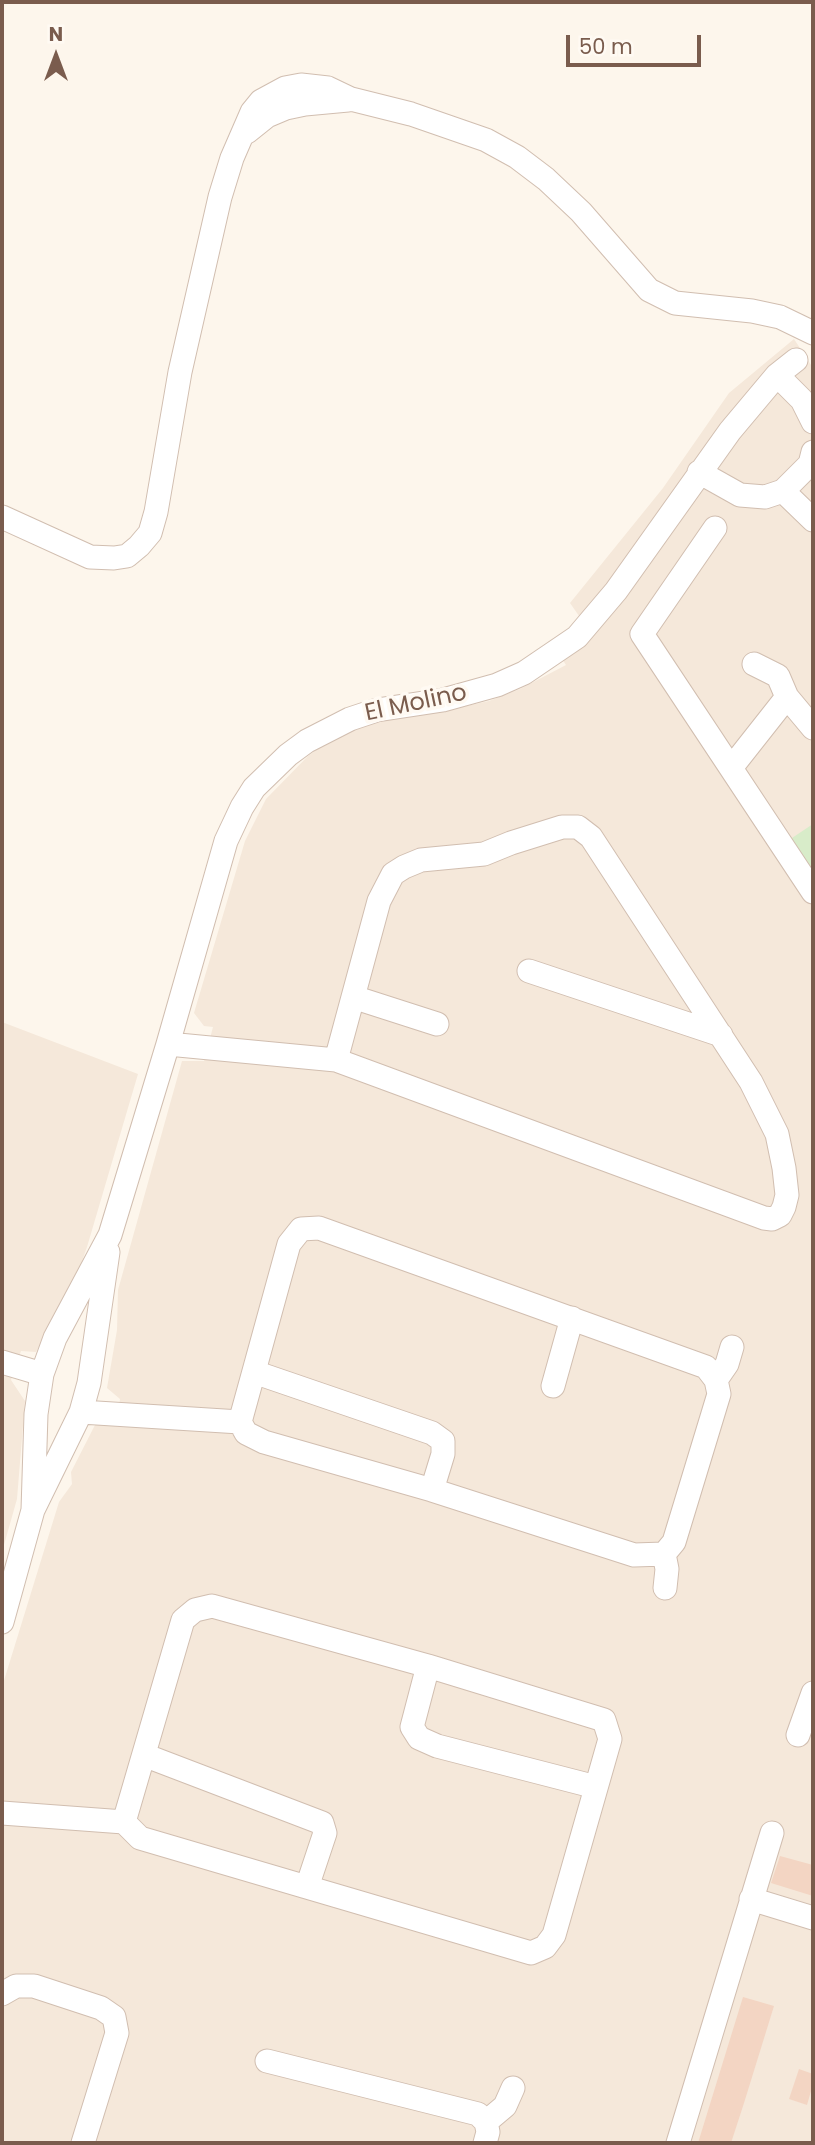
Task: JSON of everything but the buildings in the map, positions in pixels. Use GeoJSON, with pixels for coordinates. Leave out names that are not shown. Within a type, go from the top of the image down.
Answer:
{"type":"FeatureCollection","features":[{"type":"Feature","properties":{"kind":"street"},"geometry":{"type":"LineString","coordinates":[[2,517],[90,557],[127,556],[150,533],[200,282],[220,197],[240,139],[267,116],[286,108],[351,99],[411,114],[486,140],[517,157],[546,179],[581,212],[649,290],[675,303],[752,311],[780,317],[813,333]]}},
{"type":"Feature","properties":{"kind":"street","name":"El Molino"},"geometry":{"type":"LineString","coordinates":[[2,1622],[33,1510],[78,1417],[89,1383],[110,1235],[226,841],[242,807],[264,776],[307,741],[351,719],[377,710],[479,691],[515,677],[547,659],[577,637],[616,591],[730,431],[777,375],[796,360]]}},
{"type":"Feature","properties":{"kind":"street"},"geometry":{"type":"LineString","coordinates":[[777,375],[802,400],[813,422]]}},
{"type":"Feature","properties":{"kind":"street"},"geometry":{"type":"LineString","coordinates":[[699,472],[740,495],[765,497],[783,491],[812,462]]}},
{"type":"Feature","properties":{"kind":"street"},"geometry":{"type":"LineString","coordinates":[[783,491],[813,520]]}},
{"type":"Feature","properties":{"kind":"street"},"geometry":{"type":"LineString","coordinates":[[715,528],[642,634],[813,892]]}},
{"type":"Feature","properties":{"kind":"street"},"geometry":{"type":"LineString","coordinates":[[754,664],[778,676],[787,697],[813,728]]}},
{"type":"Feature","properties":{"kind":"street"},"geometry":{"type":"LineString","coordinates":[[731,768],[787,697]]}},
{"type":"Feature","properties":{"kind":"street"},"geometry":{"type":"LineString","coordinates":[[168,1044],[336,1060],[772,1219],[780,1215],[787,1195],[777,1134],[751,1082],[591,837],[578,827],[562,827],[484,854],[421,860],[393,874],[379,901],[336,1060]]}},
{"type":"Feature","properties":{"kind":"street"},"geometry":{"type":"LineString","coordinates":[[529,971],[721,1035]]}},
{"type":"Feature","properties":{"kind":"street"},"geometry":{"type":"LineString","coordinates":[[353,997],[438,1024]]}},
{"type":"Feature","properties":{"kind":"street"},"geometry":{"type":"LineString","coordinates":[[319,1228],[706,1367],[716,1380],[719,1394],[674,1542],[664,1554],[634,1555],[432,1490],[264,1443],[246,1433],[240,1422],[254,1372],[289,1244],[301,1229],[319,1228]]}},
{"type":"Feature","properties":{"kind":"street","name":"El Molino"},"geometry":{"type":"LineString","coordinates":[[33,1510],[36,1414],[42,1374],[55,1338],[110,1235]]}},
{"type":"Feature","properties":{"kind":"street"},"geometry":{"type":"LineString","coordinates":[[553,1386],[572,1318]]}},
{"type":"Feature","properties":{"kind":"street"},"geometry":{"type":"LineString","coordinates":[[55,1338],[80,1339],[94,1351]]}},
{"type":"Feature","properties":{"kind":"street"},"geometry":{"type":"LineString","coordinates":[[716,1380],[727,1364],[732,1347]]}},
{"type":"Feature","properties":{"kind":"street"},"geometry":{"type":"LineString","coordinates":[[2,1362],[42,1374]]}},
{"type":"Feature","properties":{"kind":"street"},"geometry":{"type":"LineString","coordinates":[[254,1372],[432,1433],[443,1441],[443,1454],[432,1490]]}},
{"type":"Feature","properties":{"kind":"street"},"geometry":{"type":"LineString","coordinates":[[36,1414],[50,1423],[78,1417],[240,1422]]}},
{"type":"Feature","properties":{"kind":"street"},"geometry":{"type":"LineString","coordinates":[[664,1554],[667,1569],[665,1588]]}},
{"type":"Feature","properties":{"kind":"street"},"geometry":{"type":"LineString","coordinates":[[2,1813],[124,1822],[140,1839],[531,1953],[545,1947],[554,1935],[610,1739],[604,1720],[428,1666],[212,1606],[195,1610],[183,1620],[124,1822]]}},
{"type":"Feature","properties":{"kind":"street"},"geometry":{"type":"LineString","coordinates":[[428,1666],[412,1727],[419,1738],[437,1746],[596,1787]]}},
{"type":"Feature","properties":{"kind":"street"},"geometry":{"type":"LineString","coordinates":[[798,1735],[813,1696]]}},
{"type":"Feature","properties":{"kind":"street"},"geometry":{"type":"LineString","coordinates":[[144,1755],[322,1824],[325,1833],[307,1887]]}},
{"type":"Feature","properties":{"kind":"street"},"geometry":{"type":"LineString","coordinates":[[678,2143],[772,1833]]}},
{"type":"Feature","properties":{"kind":"street"},"geometry":{"type":"LineString","coordinates":[[751,1899],[813,1918]]}},
{"type":"Feature","properties":{"kind":"street"},"geometry":{"type":"LineString","coordinates":[[2,1994],[16,1986],[34,1986],[101,2008],[114,2017],[117,2033],[83,2143]]}},
{"type":"Feature","properties":{"kind":"street"},"geometry":{"type":"LineString","coordinates":[[267,2061],[478,2114],[485,2133]]}},
{"type":"Feature","properties":{"kind":"street"},"geometry":{"type":"LineString","coordinates":[[485,2133],[505,2106],[513,2088]]}},
{"type":"Feature","properties":{"kind":"shaded area"},"geometry":{"type":"Polygon","coordinates":[[[794,339],[813,368],[813,2143],[2,2143],[2,1687],[59,1502],[72,1484],[71,1472],[95,1425],[117,1424],[120,1399],[107,1388],[117,1330],[118,1290],[182,1061],[204,1061],[213,1027],[204,1026],[194,1013],[245,841],[266,799],[308,756],[338,734],[382,719],[439,712],[489,701],[520,689],[566,665],[562,659],[593,636],[570,603],[663,488],[729,393],[794,339]]]}},
{"type":"Feature","properties":{"kind":"shaded area"},"geometry":{"type":"Polygon","coordinates":[[[2,1022],[138,1074],[74,1284],[36,1352],[21,1351],[11,1380],[25,1401],[17,1499],[2,1552],[2,1022]]]}},
{"type":"Feature","properties":{"kind":"green space"},"geometry":{"type":"Polygon","coordinates":[[[813,824],[813,876],[789,840],[813,824]]]}}]}
